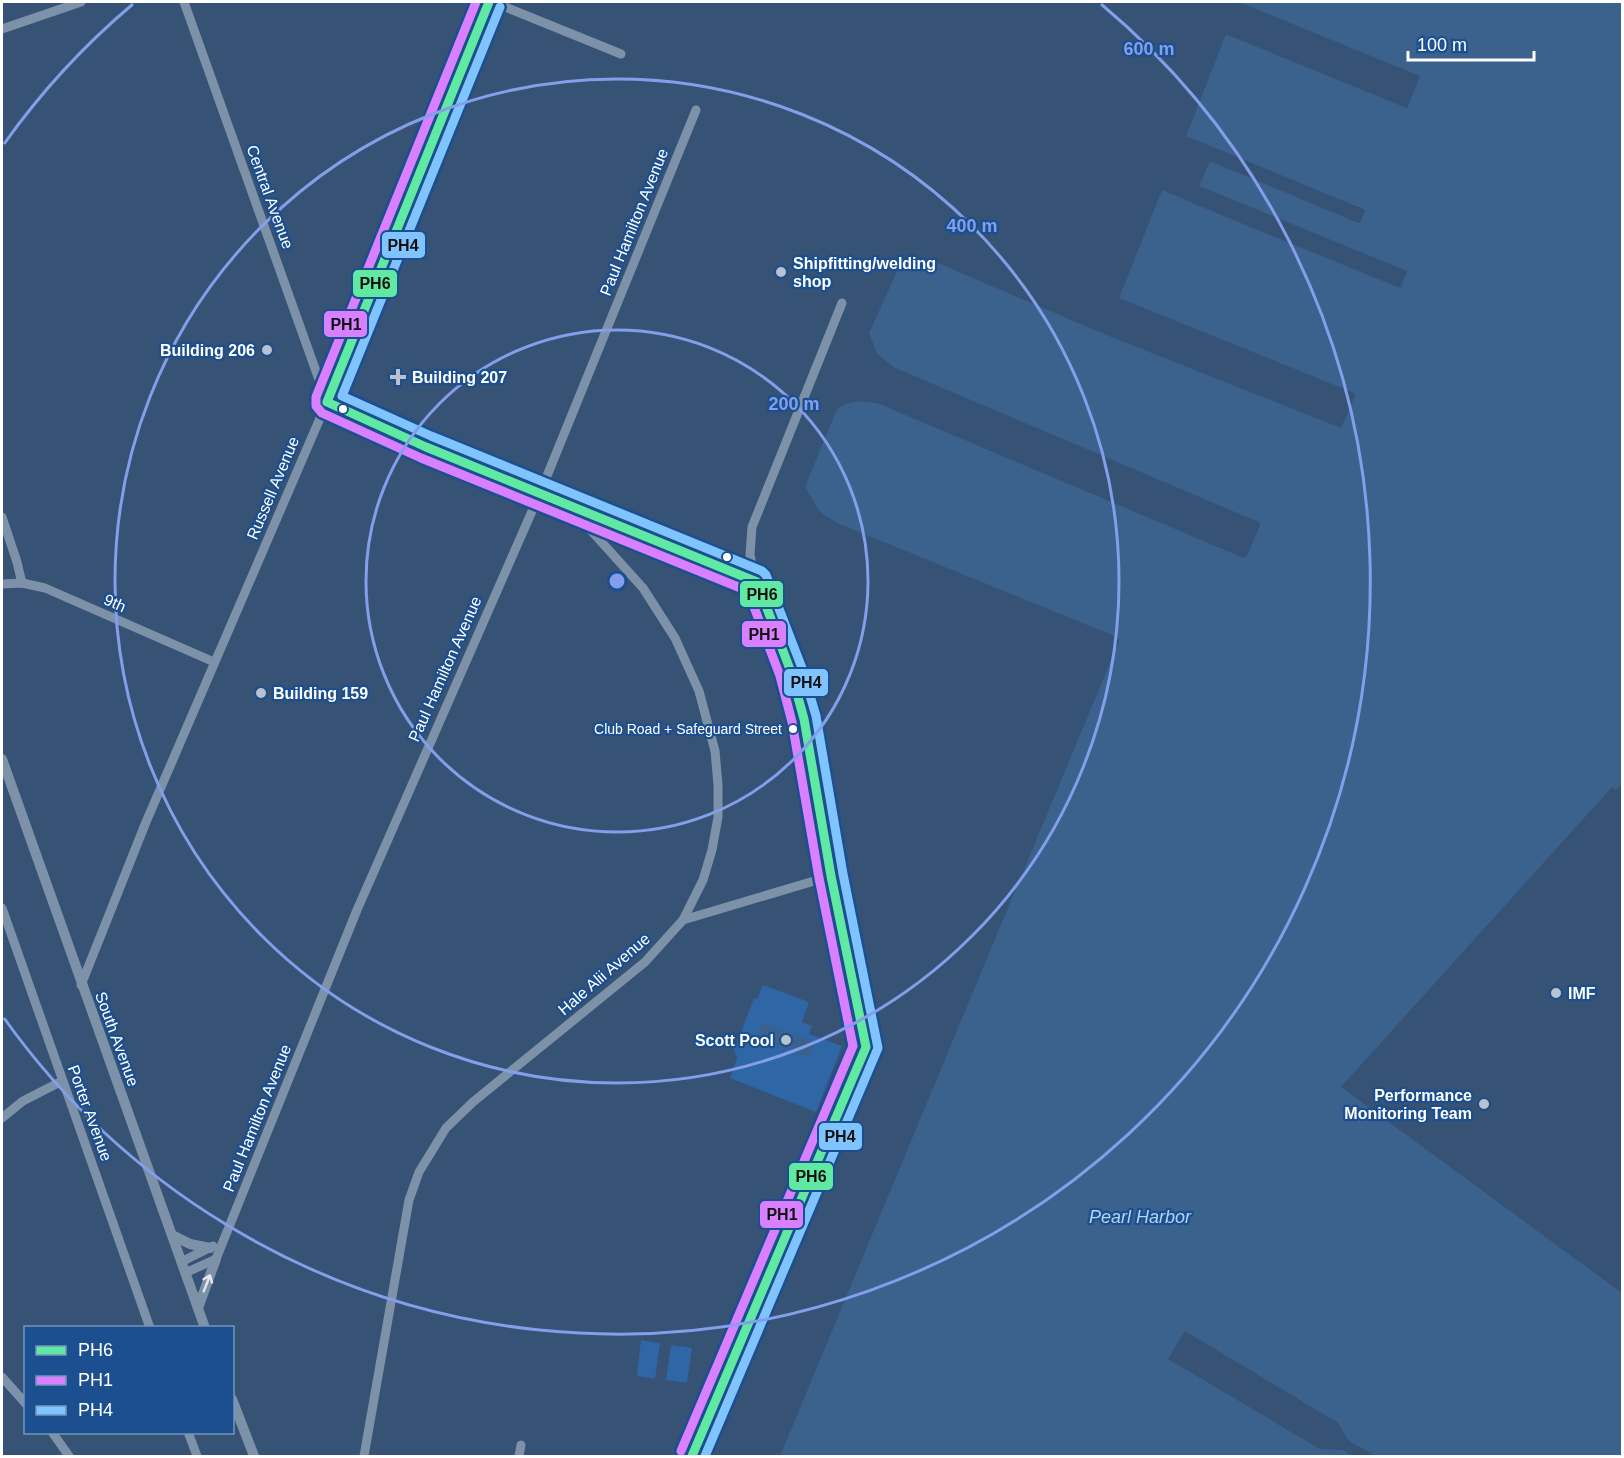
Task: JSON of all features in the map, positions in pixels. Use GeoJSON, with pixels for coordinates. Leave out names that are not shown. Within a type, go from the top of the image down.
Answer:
{"type":"FeatureCollection","features":[{"type":"Feature","properties":{"kind":"street"},"geometry":{"type":"LineString","coordinates":[[2,29],[81,2]]}},
{"type":"Feature","properties":{"kind":"street","name":"Central Avenue"},"geometry":{"type":"LineString","coordinates":[[184,2],[327,402]]}},
{"type":"Feature","properties":{"kind":"street","name":"Russell Avenue"},"geometry":{"type":"LineString","coordinates":[[81,985],[146,822],[327,402],[489,2]]}},
{"type":"Feature","properties":{"kind":"street"},"geometry":{"type":"LineString","coordinates":[[493,2],[621,54]]}},
{"type":"Feature","properties":{"kind":"street","name":"Paul Hamilton Avenue"},"geometry":{"type":"LineString","coordinates":[[216,1258],[357,910],[540,493],[696,110]]}},
{"type":"Feature","properties":{"kind":"street"},"geometry":{"type":"LineString","coordinates":[[693,1456],[866,1047],[831,876],[804,719],[791,672],[757,582],[750,555],[752,527],[842,303]]}},
{"type":"Feature","properties":{"kind":"street"},"geometry":{"type":"LineString","coordinates":[[327,402],[426,447],[757,582]]}},
{"type":"Feature","properties":{"kind":"street","name":"Hale Alii Avenue"},"geometry":{"type":"LineString","coordinates":[[364,1456],[410,1200],[418,1173],[446,1128],[473,1102],[645,962],[683,920],[703,880],[712,850],[718,817],[718,785],[715,751],[699,691],[675,638],[643,588],[568,505]]}},
{"type":"Feature","properties":{"kind":"street"},"geometry":{"type":"LineString","coordinates":[[2,517],[22,583]]}},
{"type":"Feature","properties":{"kind":"street","name":"9th"},"geometry":{"type":"LineString","coordinates":[[2,584],[22,583],[45,588],[214,662]]}},
{"type":"Feature","properties":{"kind":"street","name":"South Avenue"},"geometry":{"type":"LineString","coordinates":[[2,759],[204,1326]]}},
{"type":"Feature","properties":{"kind":"street"},"geometry":{"type":"LineString","coordinates":[[683,920],[831,876]]}},
{"type":"Feature","properties":{"kind":"street","name":"Porter Avenue"},"geometry":{"type":"LineString","coordinates":[[2,908],[149,1326]]}},
{"type":"Feature","properties":{"kind":"street"},"geometry":{"type":"LineString","coordinates":[[2,1118],[23,1101],[62,1081]]}},
{"type":"Feature","properties":{"kind":"street"},"geometry":{"type":"LineString","coordinates":[[172,1235],[190,1244],[210,1248]]}},
{"type":"Feature","properties":{"kind":"street"},"geometry":{"type":"LineString","coordinates":[[182,1262],[223,1241]]}},
{"type":"Feature","properties":{"kind":"street"},"geometry":{"type":"LineString","coordinates":[[185,1274],[216,1258]]}},
{"type":"Feature","properties":{"kind":"street"},"geometry":{"type":"LineString","coordinates":[[198,1308],[216,1258]]}},
{"type":"Feature","properties":{"kind":"street"},"geometry":{"type":"LineString","coordinates":[[3,1382],[24,1402]]}},
{"type":"Feature","properties":{"kind":"street"},"geometry":{"type":"LineString","coordinates":[[234,1404],[254,1456]]}},
{"type":"Feature","properties":{"kind":"street"},"geometry":{"type":"LineString","coordinates":[[53,1434],[69,1456]]}},
{"type":"Feature","properties":{"kind":"street"},"geometry":{"type":"LineString","coordinates":[[189,1434],[197,1456]]}},
{"type":"Feature","properties":{"kind":"street"},"geometry":{"type":"LineString","coordinates":[[519,1456],[521,1445]]}},
{"type":"Feature","properties":{"kind":"shaded area"},"geometry":{"type":"Polygon","coordinates":[[[763,985],[809,1002],[802,1022],[812,1026],[809,1034],[842,1046],[816,1112],[730,1078],[737,1058],[734,1050],[754,998],[757,999],[763,985]]]}},
{"type":"Feature","properties":{"kind":"shaded area"},"geometry":{"type":"Polygon","coordinates":[[[641,1340],[660,1343],[655,1379],[637,1376],[641,1340]]]}},
{"type":"Feature","properties":{"kind":"shaded area"},"geometry":{"type":"Polygon","coordinates":[[[671,1345],[692,1348],[687,1383],[666,1380],[671,1345]]]}},
{"type":"Feature","properties":{"kind":"water","name":"Pearl Harbor"},"geometry":{"type":"Polygon","coordinates":[[[1237,2],[1622,2],[1622,784],[1616,790],[1612,787],[1341,1087],[1622,1293],[1622,1456],[780,1456],[1119,641],[1117,637],[837,523],[819,511],[805,487],[837,409],[852,402],[863,401],[880,404],[1244,558],[1260,525],[1258,522],[895,368],[877,354],[869,333],[899,267],[909,262],[931,260],[1104,334],[1341,428],[1355,396],[1354,393],[1119,298],[1162,190],[1400,287],[1407,272],[1199,186],[1210,161],[1359,223],[1365,210],[1186,136],[1226,34],[1407,108],[1419,77],[1237,2]]]}},
{"type":"Feature","properties":{"kind":"water","name":"Scott Pool"},"geometry":{"type":"Polygon","coordinates":[[[762,1023],[815,1042],[810,1058],[757,1037],[762,1023]]]}},
{"type":"Feature","properties":{"kind":"pier"},"geometry":{"type":"Polygon","coordinates":[[[1239,2],[1420,76],[1407,108],[1226,34],[1227,31],[1405,104],[1416,78],[1238,5],[1239,2]]]}},
{"type":"Feature","properties":{"kind":"pier"},"geometry":{"type":"Polygon","coordinates":[[[1215,148],[1365,210],[1360,223],[1210,161],[1211,158],[1358,219],[1361,211],[1214,150],[1215,148]]]}},
{"type":"Feature","properties":{"kind":"pier"},"geometry":{"type":"Polygon","coordinates":[[[1199,186],[1407,271],[1400,288],[1192,203],[1193,200],[1399,284],[1403,273],[1198,189],[1199,186]]]}},
{"type":"Feature","properties":{"kind":"pier"},"geometry":{"type":"Polygon","coordinates":[[[895,368],[1258,522],[1260,525],[1247,556],[1245,558],[880,404],[881,401],[1245,554],[1256,524],[894,371],[895,368]]]}},
{"type":"Feature","properties":{"kind":"pier"},"geometry":{"type":"Polygon","coordinates":[[[1185,1331],[1338,1423],[1348,1440],[1375,1456],[1353,1456],[1343,1450],[1320,1449],[1168,1359],[1185,1331]]]}},
{"type":"Feature","properties":{"kind":"transit line","name":"PH1"},"geometry":{"type":"LineString","coordinates":[[476,2],[316,397],[316,406],[322,413],[421,458],[748,591],[780,676],[792,722],[819,878],[853,1046],[681,1451]]}},
{"type":"Feature","properties":{"kind":"transit line","name":"PH6"},"geometry":{"type":"LineString","coordinates":[[489,2],[327,402],[426,447],[757,582],[791,672],[804,719],[831,876],[866,1047],[692,1456]]}},
{"type":"Feature","properties":{"kind":"transit line","name":"PH4"},"geometry":{"type":"LineString","coordinates":[[500,7],[342,396],[431,436],[762,571],[766,575],[802,668],[816,716],[843,874],[878,1048],[705,1456]]}},
{"type":"Feature","properties":{"kind":"place","name":"Shipfitting/welding shop"},"geometry":{"type":"Point","coordinates":[781,272]}},
{"type":"Feature","properties":{"kind":"place","name":"Building 206"},"geometry":{"type":"Point","coordinates":[267,350]}},
{"type":"Feature","properties":{"kind":"place","name":"Building 207"},"geometry":{"type":"Point","coordinates":[398,377]}},
{"type":"Feature","properties":{"kind":"place","name":"Building 159"},"geometry":{"type":"Point","coordinates":[261,693]}},
{"type":"Feature","properties":{"kind":"place","name":"Club Road + Safeguard Street"},"geometry":{"type":"Point","coordinates":[793,729]}},
{"type":"Feature","properties":{"kind":"place","name":"IMF"},"geometry":{"type":"Point","coordinates":[1556,993]}},
{"type":"Feature","properties":{"kind":"place","name":"Scott Pool"},"geometry":{"type":"Point","coordinates":[786,1040]}},
{"type":"Feature","properties":{"kind":"place","name":"Performance Monitoring Team"},"geometry":{"type":"Point","coordinates":[1484,1104]}}]}
